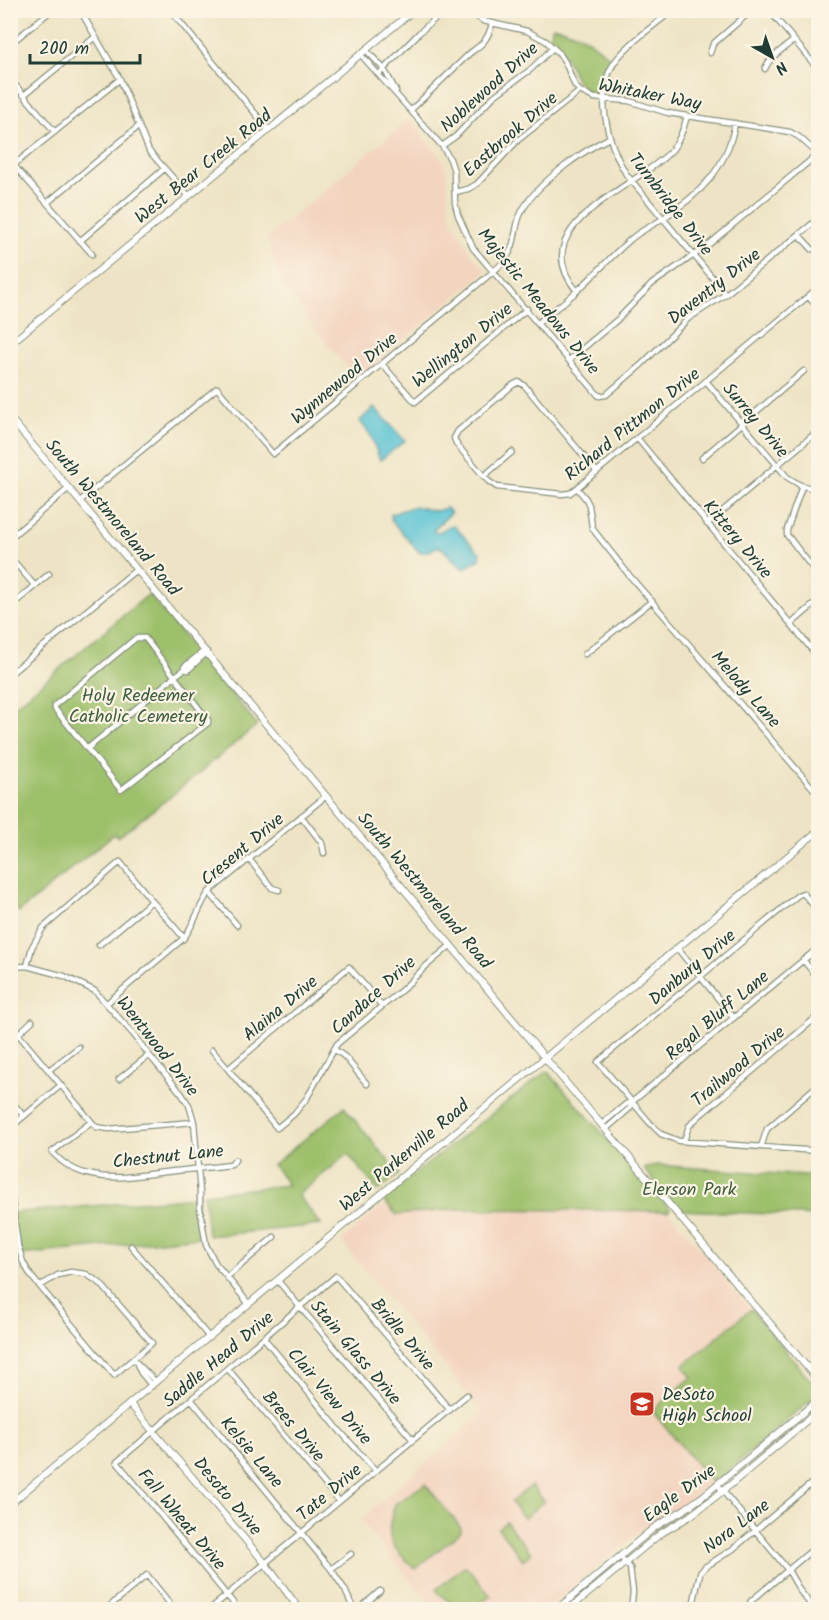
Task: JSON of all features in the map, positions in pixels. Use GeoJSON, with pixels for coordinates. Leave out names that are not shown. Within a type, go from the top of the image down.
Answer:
{"type":"FeatureCollection","features":[{"type":"Feature","properties":{"kind":"main road","name":"West Bear Creek Road"},"geometry":{"type":"LineString","coordinates":[[10,344],[414,10]]}},
{"type":"Feature","properties":{"kind":"main road","name":"South Westmoreland Road"},"geometry":{"type":"LineString","coordinates":[[10,418],[545,1058],[819,1380]]}},
{"type":"Feature","properties":{"kind":"main road","name":"West Parkerville Road"},"geometry":{"type":"LineString","coordinates":[[10,1504],[209,1336],[819,831]]}},
{"type":"Feature","properties":{"kind":"main road","name":"Eagle Drive"},"geometry":{"type":"LineString","coordinates":[[556,1610],[655,1527],[685,1509],[819,1400]]}},
{"type":"Feature","properties":{"kind":"main road","name":"Desoto Drive"},"geometry":{"type":"LineString","coordinates":[[130,1404],[265,1563],[300,1610]]}},
{"type":"Feature","properties":{"kind":"main road","name":"Eagle Drive"},"geometry":{"type":"LineString","coordinates":[[568,1610],[660,1534],[690,1516],[723,1491],[819,1411]]}},
{"type":"Feature","properties":{"kind":"main road"},"geometry":{"type":"LineString","coordinates":[[563,1604],[568,1610]]}},
{"type":"Feature","properties":{"kind":"street"},"geometry":{"type":"LineString","coordinates":[[10,44],[52,10]]}},
{"type":"Feature","properties":{"kind":"street"},"geometry":{"type":"LineString","coordinates":[[80,10],[120,79],[149,151],[189,196]]}},
{"type":"Feature","properties":{"kind":"street"},"geometry":{"type":"LineString","coordinates":[[170,10],[269,130]]}},
{"type":"Feature","properties":{"kind":"street"},"geometry":{"type":"LineString","coordinates":[[378,74],[445,10]]}},
{"type":"Feature","properties":{"kind":"street","name":"Whitaker Way"},"geometry":{"type":"LineString","coordinates":[[468,10],[483,21],[527,31],[546,41],[565,62],[575,86],[594,98],[629,101],[668,113],[790,132],[800,137],[819,154]]}},
{"type":"Feature","properties":{"kind":"street","name":"Turnbridge Drive"},"geometry":{"type":"LineString","coordinates":[[673,10],[625,51],[610,70],[604,99],[609,138],[618,160],[632,181],[726,294]]}},
{"type":"Feature","properties":{"kind":"street"},"geometry":{"type":"LineString","coordinates":[[710,53],[713,44],[752,10]]}},
{"type":"Feature","properties":{"kind":"street"},"geometry":{"type":"LineString","coordinates":[[769,10],[819,69]]}},
{"type":"Feature","properties":{"kind":"street"},"geometry":{"type":"LineString","coordinates":[[411,110],[487,39],[492,24]]}},
{"type":"Feature","properties":{"kind":"street"},"geometry":{"type":"LineString","coordinates":[[24,95],[95,37]]}},
{"type":"Feature","properties":{"kind":"street"},"geometry":{"type":"LineString","coordinates":[[765,69],[771,60],[794,40]]}},
{"type":"Feature","properties":{"kind":"street","name":"Noblewood Drive"},"geometry":{"type":"LineString","coordinates":[[442,146],[456,136],[494,96],[530,70],[553,48]]}},
{"type":"Feature","properties":{"kind":"street","name":"Majestic Meadows Drive"},"geometry":{"type":"LineString","coordinates":[[364,52],[384,69],[400,98]]}},
{"type":"Feature","properties":{"kind":"street","name":"Majestic Meadows Drive"},"geometry":{"type":"LineString","coordinates":[[364,52],[378,74],[442,146],[452,165],[455,203],[463,228],[473,248],[599,396]]}},
{"type":"Feature","properties":{"kind":"street"},"geometry":{"type":"LineString","coordinates":[[10,79],[55,132]]}},
{"type":"Feature","properties":{"kind":"street"},"geometry":{"type":"LineString","coordinates":[[92,254],[12,164],[120,79]]}},
{"type":"Feature","properties":{"kind":"street","name":"Eastbrook Drive"},"geometry":{"type":"LineString","coordinates":[[455,192],[477,184],[518,141],[580,91]]}},
{"type":"Feature","properties":{"kind":"street"},"geometry":{"type":"LineString","coordinates":[[577,291],[563,267],[564,244],[568,233],[578,220],[594,207],[632,181],[673,148],[682,134],[687,116]]}},
{"type":"Feature","properties":{"kind":"street"},"geometry":{"type":"LineString","coordinates":[[538,323],[577,291],[636,234],[662,219],[694,195],[715,174],[730,145],[735,123]]}},
{"type":"Feature","properties":{"kind":"street"},"geometry":{"type":"LineString","coordinates":[[47,203],[139,126]]}},
{"type":"Feature","properties":{"kind":"street","name":"Wynnewood Drive"},"geometry":{"type":"LineString","coordinates":[[80,501],[217,388],[273,454],[504,262],[511,252],[521,213],[542,186],[575,158],[609,138]]}},
{"type":"Feature","properties":{"kind":"street"},"geometry":{"type":"LineString","coordinates":[[569,360],[617,320],[652,284],[694,256],[819,154]]}},
{"type":"Feature","properties":{"kind":"street"},"geometry":{"type":"LineString","coordinates":[[80,241],[164,169]]}},
{"type":"Feature","properties":{"kind":"street","name":"Daventry Drive"},"geometry":{"type":"LineString","coordinates":[[599,396],[606,394],[641,365],[689,318],[726,294],[819,219]]}},
{"type":"Feature","properties":{"kind":"street"},"geometry":{"type":"LineString","coordinates":[[799,235],[812,249]]}},
{"type":"Feature","properties":{"kind":"street","name":"Richard Pittmon Drive"},"geometry":{"type":"LineString","coordinates":[[597,472],[525,386],[519,382],[458,431],[454,438],[484,476],[497,487],[570,493],[597,472],[819,288]]}},
{"type":"Feature","properties":{"kind":"street"},"geometry":{"type":"LineString","coordinates":[[808,296],[819,308]]}},
{"type":"Feature","properties":{"kind":"street","name":"Wellington Drive"},"geometry":{"type":"LineString","coordinates":[[382,363],[415,402],[527,309]]}},
{"type":"Feature","properties":{"kind":"street"},"geometry":{"type":"LineString","coordinates":[[702,458],[804,371]]}},
{"type":"Feature","properties":{"kind":"street","name":"Surrey Drive"},"geometry":{"type":"LineString","coordinates":[[706,381],[793,482],[819,490]]}},
{"type":"Feature","properties":{"kind":"street"},"geometry":{"type":"LineString","coordinates":[[707,524],[819,431]]}},
{"type":"Feature","properties":{"kind":"street","name":"Kittery Drive"},"geometry":{"type":"LineString","coordinates":[[637,438],[819,657]]}},
{"type":"Feature","properties":{"kind":"street"},"geometry":{"type":"LineString","coordinates":[[484,476],[512,452]]}},
{"type":"Feature","properties":{"kind":"street"},"geometry":{"type":"LineString","coordinates":[[802,486],[787,535],[819,575]]}},
{"type":"Feature","properties":{"kind":"street"},"geometry":{"type":"LineString","coordinates":[[10,538],[69,488]]}},
{"type":"Feature","properties":{"kind":"street","name":"Melody Lane"},"geometry":{"type":"LineString","coordinates":[[577,488],[589,506],[595,532],[819,794]]}},
{"type":"Feature","properties":{"kind":"street"},"geometry":{"type":"LineString","coordinates":[[10,557],[35,586]]}},
{"type":"Feature","properties":{"kind":"street"},"geometry":{"type":"LineString","coordinates":[[10,674],[137,569]]}},
{"type":"Feature","properties":{"kind":"street"},"geometry":{"type":"LineString","coordinates":[[10,607],[49,574]]}},
{"type":"Feature","properties":{"kind":"street"},"geometry":{"type":"LineString","coordinates":[[585,654],[652,601]]}},
{"type":"Feature","properties":{"kind":"street"},"geometry":{"type":"LineString","coordinates":[[791,624],[819,601]]}},
{"type":"Feature","properties":{"kind":"street"},"geometry":{"type":"LineString","coordinates":[[136,638],[145,638],[208,723],[121,790],[96,757],[87,749],[55,710],[55,705],[136,638]]}},
{"type":"Feature","properties":{"kind":"street"},"geometry":{"type":"LineString","coordinates":[[87,749],[175,676],[185,669],[188,670],[206,651]]}},
{"type":"Feature","properties":{"kind":"street"},"geometry":{"type":"LineString","coordinates":[[10,664],[16,670]]}},
{"type":"Feature","properties":{"kind":"street","name":"Cresent Drive"},"geometry":{"type":"LineString","coordinates":[[107,1003],[184,938],[193,926],[204,898],[210,892],[326,796]]}},
{"type":"Feature","properties":{"kind":"street"},"geometry":{"type":"LineString","coordinates":[[301,816],[322,843],[324,853]]}},
{"type":"Feature","properties":{"kind":"street"},"geometry":{"type":"LineString","coordinates":[[249,859],[272,888],[279,890]]}},
{"type":"Feature","properties":{"kind":"street"},"geometry":{"type":"LineString","coordinates":[[27,966],[32,947],[43,928],[120,862],[184,938]]}},
{"type":"Feature","properties":{"kind":"street"},"geometry":{"type":"LineString","coordinates":[[210,892],[237,926]]}},
{"type":"Feature","properties":{"kind":"street","name":"Danbury Drive"},"geometry":{"type":"LineString","coordinates":[[632,1102],[598,1062],[803,892],[819,911]]}},
{"type":"Feature","properties":{"kind":"street"},"geometry":{"type":"LineString","coordinates":[[99,945],[152,901]]}},
{"type":"Feature","properties":{"kind":"street","name":"Candace Drive"},"geometry":{"type":"LineString","coordinates":[[228,1069],[277,1128],[294,1114],[307,1098],[334,1049],[343,1039],[451,945]]}},
{"type":"Feature","properties":{"kind":"street"},"geometry":{"type":"LineString","coordinates":[[677,948],[734,1018]]}},
{"type":"Feature","properties":{"kind":"street","name":"Regal Bluff Lane"},"geometry":{"type":"LineString","coordinates":[[604,1127],[630,1108],[632,1102],[819,948]]}},
{"type":"Feature","properties":{"kind":"street"},"geometry":{"type":"LineString","coordinates":[[803,960],[819,978]]}},
{"type":"Feature","properties":{"kind":"street","name":"Wentwood Drive"},"geometry":{"type":"LineString","coordinates":[[10,967],[27,966],[64,976],[94,991],[107,1003],[182,1093],[189,1105],[194,1122],[200,1208],[206,1245],[216,1264],[249,1304]]}},
{"type":"Feature","properties":{"kind":"street","name":"Alaina Drive"},"geometry":{"type":"LineString","coordinates":[[228,1069],[350,967],[382,1006]]}},
{"type":"Feature","properties":{"kind":"street","name":"Trailwood Drive"},"geometry":{"type":"LineString","coordinates":[[684,1141],[689,1126],[699,1116],[819,1016]]}},
{"type":"Feature","properties":{"kind":"street"},"geometry":{"type":"LineString","coordinates":[[18,1034],[32,1021]]}},
{"type":"Feature","properties":{"kind":"street"},"geometry":{"type":"LineString","coordinates":[[10,1029],[18,1034],[96,1127],[109,1130],[194,1122]]}},
{"type":"Feature","properties":{"kind":"street"},"geometry":{"type":"LineString","coordinates":[[49,1071],[79,1047]]}},
{"type":"Feature","properties":{"kind":"street"},"geometry":{"type":"LineString","coordinates":[[334,1049],[345,1057],[367,1084]]}},
{"type":"Feature","properties":{"kind":"street"},"geometry":{"type":"LineString","coordinates":[[212,1050],[228,1069]]}},
{"type":"Feature","properties":{"kind":"street"},"geometry":{"type":"LineString","coordinates":[[119,1079],[149,1055]]}},
{"type":"Feature","properties":{"kind":"street"},"geometry":{"type":"LineString","coordinates":[[10,1128],[61,1085]]}},
{"type":"Feature","properties":{"kind":"street"},"geometry":{"type":"LineString","coordinates":[[761,1147],[767,1129],[819,1085]]}},
{"type":"Feature","properties":{"kind":"street"},"geometry":{"type":"LineString","coordinates":[[10,1100],[24,1116]]}},
{"type":"Feature","properties":{"kind":"street"},"geometry":{"type":"LineString","coordinates":[[632,1102],[661,1134],[684,1141],[819,1151]]}},
{"type":"Feature","properties":{"kind":"street","name":"Chestnut Lane"},"geometry":{"type":"LineString","coordinates":[[91,1122],[52,1152],[68,1166],[92,1176],[132,1176],[198,1169],[231,1165],[235,1160]]}},
{"type":"Feature","properties":{"kind":"street"},"geometry":{"type":"LineString","coordinates":[[11,1187],[18,1246],[23,1262],[31,1276],[114,1375],[152,1343],[100,1283],[86,1274],[71,1272],[58,1275],[40,1286]]}},
{"type":"Feature","properties":{"kind":"street"},"geometry":{"type":"LineString","coordinates":[[226,1277],[274,1237]]}},
{"type":"Feature","properties":{"kind":"street"},"geometry":{"type":"LineString","coordinates":[[131,1246],[209,1336]]}},
{"type":"Feature","properties":{"kind":"street","name":"Saddle Head Drive"},"geometry":{"type":"LineString","coordinates":[[117,1462],[336,1276]]}},
{"type":"Feature","properties":{"kind":"street","name":"Bridle Drive"},"geometry":{"type":"LineString","coordinates":[[336,1276],[450,1410]]}},
{"type":"Feature","properties":{"kind":"street","name":"Stain Glass Drive"},"geometry":{"type":"LineString","coordinates":[[278,1281],[413,1440]]}},
{"type":"Feature","properties":{"kind":"street","name":"Clair View Drive"},"geometry":{"type":"LineString","coordinates":[[264,1338],[339,1430],[376,1471]]}},
{"type":"Feature","properties":{"kind":"street"},"geometry":{"type":"LineString","coordinates":[[133,1359],[141,1372],[154,1384]]}},
{"type":"Feature","properties":{"kind":"street","name":"Brees Drive"},"geometry":{"type":"LineString","coordinates":[[228,1369],[339,1502]]}},
{"type":"Feature","properties":{"kind":"street","name":"Tate Drive"},"geometry":{"type":"LineString","coordinates":[[209,1610],[467,1395]]}},
{"type":"Feature","properties":{"kind":"street","name":"Kelsie Lane"},"geometry":{"type":"LineString","coordinates":[[191,1399],[331,1569],[356,1610]]}},
{"type":"Feature","properties":{"kind":"street","name":"Fall Wheat Drive"},"geometry":{"type":"LineString","coordinates":[[117,1462],[239,1610]]}},
{"type":"Feature","properties":{"kind":"street","name":"Nora Lane"},"geometry":{"type":"LineString","coordinates":[[692,1610],[700,1573],[705,1567],[733,1549],[819,1478]]}},
{"type":"Feature","properties":{"kind":"street"},"geometry":{"type":"LineString","coordinates":[[717,1484],[788,1570],[800,1591],[815,1610]]}},
{"type":"Feature","properties":{"kind":"street"},"geometry":{"type":"LineString","coordinates":[[746,1610],[751,1601],[819,1545]]}},
{"type":"Feature","properties":{"kind":"street"},"geometry":{"type":"LineString","coordinates":[[331,1569],[351,1554]]}},
{"type":"Feature","properties":{"kind":"street"},"geometry":{"type":"LineString","coordinates":[[620,1556],[630,1568],[633,1592],[631,1610]]}},
{"type":"Feature","properties":{"kind":"street"},"geometry":{"type":"LineString","coordinates":[[105,1610],[147,1575],[175,1610]]}},
{"type":"Feature","properties":{"kind":"street"},"geometry":{"type":"LineString","coordinates":[[356,1610],[380,1591]]}},
{"type":"Feature","properties":{"kind":"shaded area"},"geometry":{"type":"Polygon","coordinates":[[[410,119],[423,138],[439,154],[446,168],[449,210],[454,224],[472,255],[486,271],[357,379],[313,327],[302,308],[281,284],[267,238],[410,119]]]}},
{"type":"Feature","properties":{"kind":"shaded area","name":"DeSoto High School"},"geometry":{"type":"Polygon","coordinates":[[[386,1203],[397,1215],[456,1209],[668,1211],[818,1389],[818,1394],[711,1485],[687,1503],[646,1527],[546,1609],[435,1609],[360,1520],[483,1413],[341,1241],[386,1203]]]}},
{"type":"Feature","properties":{"kind":"green space"},"geometry":{"type":"Polygon","coordinates":[[[553,26],[585,38],[612,60],[605,76],[602,93],[599,96],[581,86],[563,54],[548,39],[553,26]]]}},
{"type":"Feature","properties":{"kind":"green space","name":"Holy Redeemer Catholic Cemetery"},"geometry":{"type":"Polygon","coordinates":[[[149,594],[257,725],[170,797],[118,837],[114,834],[19,912],[10,902],[10,710],[149,594]]]}},
{"type":"Feature","properties":{"kind":"green space"},"geometry":{"type":"Polygon","coordinates":[[[547,1071],[670,1209],[668,1211],[456,1209],[397,1215],[382,1199],[547,1071]]]}},
{"type":"Feature","properties":{"kind":"green space"},"geometry":{"type":"Polygon","coordinates":[[[344,1107],[399,1174],[378,1191],[348,1154],[298,1195],[321,1225],[208,1236],[204,1194],[288,1185],[273,1165],[344,1107]]]}},
{"type":"Feature","properties":{"kind":"green space","name":"Elerson Park"},"geometry":{"type":"Polygon","coordinates":[[[656,1165],[818,1177],[818,1216],[679,1210],[644,1169],[656,1165]]]}},
{"type":"Feature","properties":{"kind":"green space"},"geometry":{"type":"Polygon","coordinates":[[[196,1197],[200,1237],[11,1256],[11,1213],[196,1197]]]}},
{"type":"Feature","properties":{"kind":"green space"},"geometry":{"type":"Polygon","coordinates":[[[751,1309],[818,1389],[818,1394],[713,1484],[652,1411],[692,1377],[683,1366],[751,1309]]]}},
{"type":"Feature","properties":{"kind":"green space"},"geometry":{"type":"Polygon","coordinates":[[[425,1484],[461,1528],[461,1532],[415,1569],[394,1547],[391,1541],[390,1526],[395,1504],[425,1484]]]}},
{"type":"Feature","properties":{"kind":"green space"},"geometry":{"type":"Polygon","coordinates":[[[531,1486],[544,1501],[524,1518],[511,1502],[531,1486]]]}},
{"type":"Feature","properties":{"kind":"green space"},"geometry":{"type":"Polygon","coordinates":[[[506,1522],[531,1553],[523,1560],[498,1528],[506,1522]]]}},
{"type":"Feature","properties":{"kind":"green space"},"geometry":{"type":"Polygon","coordinates":[[[464,1566],[491,1596],[476,1604],[462,1606],[449,1601],[436,1590],[464,1566]]]}},
{"type":"Feature","properties":{"kind":"water"},"geometry":{"type":"Polygon","coordinates":[[[374,407],[405,441],[380,460],[370,434],[360,421],[374,407]]]}},
{"type":"Feature","properties":{"kind":"water"},"geometry":{"type":"Polygon","coordinates":[[[415,506],[435,511],[447,508],[451,513],[434,529],[436,533],[453,525],[480,553],[480,559],[463,569],[442,548],[436,547],[428,552],[419,552],[391,520],[391,514],[415,506]]]}},
{"type":"Feature","properties":{"kind":"place","name":"DeSoto High School"},"geometry":{"type":"Point","coordinates":[642,1404]}}]}
